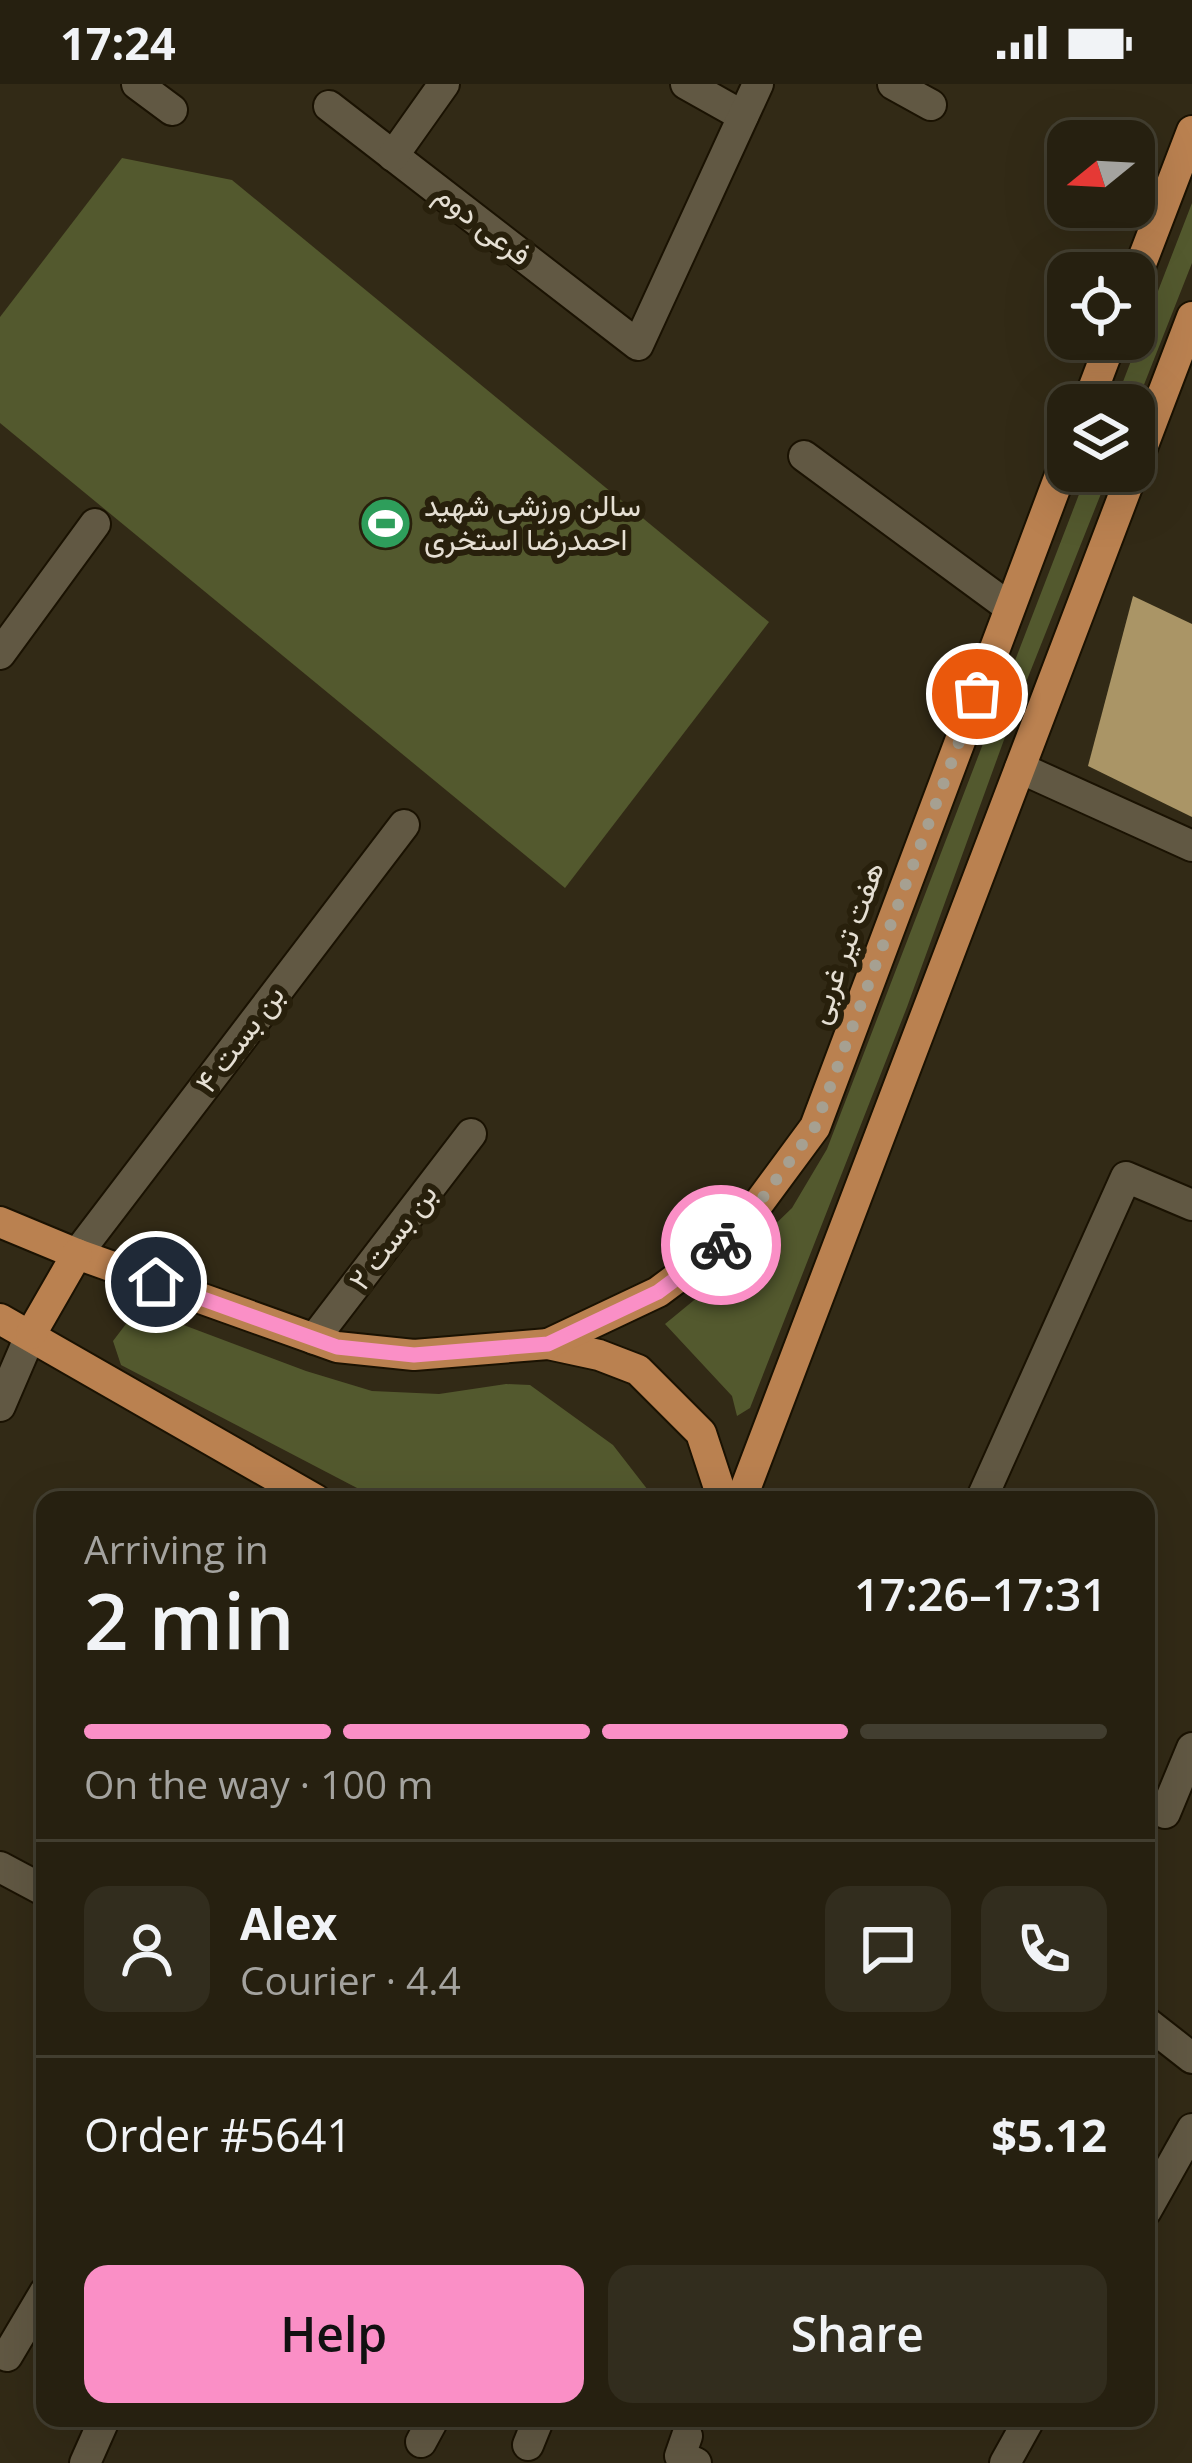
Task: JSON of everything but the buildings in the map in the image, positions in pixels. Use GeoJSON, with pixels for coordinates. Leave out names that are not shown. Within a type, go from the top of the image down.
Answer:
{"type":"FeatureCollection","features":[{"type":"Feature","properties":{"kind":"main road"},"geometry":{"type":"LineString","coordinates":[[1146,252],[1192,131]]}},
{"type":"Feature","properties":{"kind":"main road"},"geometry":{"type":"LineString","coordinates":[[1155,414],[1192,316]]}},
{"type":"Feature","properties":{"kind":"main road","name":"هفت تیر غربی"},"geometry":{"type":"LineString","coordinates":[[548,1344],[658,1292],[736,1234],[815,1127],[1054,492]]}},
{"type":"Feature","properties":{"kind":"main road"},"geometry":{"type":"LineString","coordinates":[[744,1491],[1126,492]]}},
{"type":"Feature","properties":{"kind":"main road"},"geometry":{"type":"LineString","coordinates":[[0,1222],[337,1347],[414,1355],[548,1344],[599,1355],[638,1370],[701,1433],[720,1491]]}},
{"type":"Feature","properties":{"kind":"main road"},"geometry":{"type":"LineString","coordinates":[[31,1334],[77,1254]]}},
{"type":"Feature","properties":{"kind":"main road"},"geometry":{"type":"LineString","coordinates":[[0,1319],[296,1491]]}},
{"type":"Feature","properties":{"kind":"street"},"geometry":{"type":"LineString","coordinates":[[137,84],[172,110]]}},
{"type":"Feature","properties":{"kind":"street"},"geometry":{"type":"LineString","coordinates":[[393,156],[444,84]]}},
{"type":"Feature","properties":{"kind":"street"},"geometry":{"type":"LineString","coordinates":[[686,84],[743,116],[758,84]]}},
{"type":"Feature","properties":{"kind":"street"},"geometry":{"type":"LineString","coordinates":[[893,84],[931,105]]}},
{"type":"Feature","properties":{"kind":"street","name":"فرعی دوم"},"geometry":{"type":"LineString","coordinates":[[328,106],[638,345],[743,116]]}},
{"type":"Feature","properties":{"kind":"street"},"geometry":{"type":"LineString","coordinates":[[804,456],[1010,607]]}},
{"type":"Feature","properties":{"kind":"street"},"geometry":{"type":"LineString","coordinates":[[0,654],[94,524]]}},
{"type":"Feature","properties":{"kind":"street"},"geometry":{"type":"LineString","coordinates":[[1020,768],[1192,846]]}},
{"type":"Feature","properties":{"kind":"street","name":"بن بست ۴"},"geometry":{"type":"LineString","coordinates":[[77,1254],[404,825]]}},
{"type":"Feature","properties":{"kind":"street","name":"بن بست ۲"},"geometry":{"type":"LineString","coordinates":[[314,1339],[472,1134]]}},
{"type":"Feature","properties":{"kind":"street"},"geometry":{"type":"LineString","coordinates":[[985,1491],[1126,1177],[1192,1205]]}},
{"type":"Feature","properties":{"kind":"street"},"geometry":{"type":"LineString","coordinates":[[0,1406],[31,1334]]}},
{"type":"Feature","properties":{"kind":"street"},"geometry":{"type":"LineString","coordinates":[[1168,1815],[1192,1748]]}},
{"type":"Feature","properties":{"kind":"street"},"geometry":{"type":"LineString","coordinates":[[0,1868],[36,1886]]}},
{"type":"Feature","properties":{"kind":"street"},"geometry":{"type":"LineString","coordinates":[[1155,2029],[1192,2058]]}},
{"type":"Feature","properties":{"kind":"street"},"geometry":{"type":"LineString","coordinates":[[1155,2195],[1192,2129]]}},
{"type":"Feature","properties":{"kind":"street"},"geometry":{"type":"LineString","coordinates":[[7,2356],[36,2308]]}},
{"type":"Feature","properties":{"kind":"street"},"geometry":{"type":"LineString","coordinates":[[85,2463],[101,2427]]}},
{"type":"Feature","properties":{"kind":"street"},"geometry":{"type":"LineString","coordinates":[[1005,2463],[1025,2427]]}},
{"type":"Feature","properties":{"kind":"green space","name":"سالن ورزشی شهید احمدرضا استخری"},"geometry":{"type":"Polygon","coordinates":[[[122,158],[232,180],[769,622],[565,888],[0,423],[0,317],[122,158]]]}},
{"type":"Feature","properties":{"kind":"green space"},"geometry":{"type":"Polygon","coordinates":[[[1192,203],[1192,263],[1155,357],[1155,299],[1192,203]]]}},
{"type":"Feature","properties":{"kind":"green space"},"geometry":{"type":"Polygon","coordinates":[[[1131,360],[1154,360],[1144,384],[1122,384],[1131,360]]]}},
{"type":"Feature","properties":{"kind":"green space"},"geometry":{"type":"Polygon","coordinates":[[[1080,492],[1102,492],[750,1408],[737,1416],[732,1396],[665,1324],[792,1208],[827,1149],[1080,492]]]}},
{"type":"Feature","properties":{"kind":"green space"},"geometry":{"type":"Polygon","coordinates":[[[157,1315],[372,1391],[439,1394],[530,1385],[613,1445],[649,1491],[363,1491],[121,1365],[113,1341],[129,1320],[157,1315]]]}},
{"type":"Feature","properties":{"kind":"way so far"},"geometry":{"type":"LineString","coordinates":[[721,1245],[736,1234],[815,1127],[977,694]]}},
{"type":"Feature","properties":{"kind":"place","name":"سالن ورزشی شهید احمدرضا استخری"},"geometry":{"type":"Point","coordinates":[385,523]}},
{"type":"Feature","properties":{"kind":"route"},"geometry":{"type":"LineString","coordinates":[[156,1282],[337,1347],[414,1355],[548,1344],[658,1292],[721,1245]]}}]}
